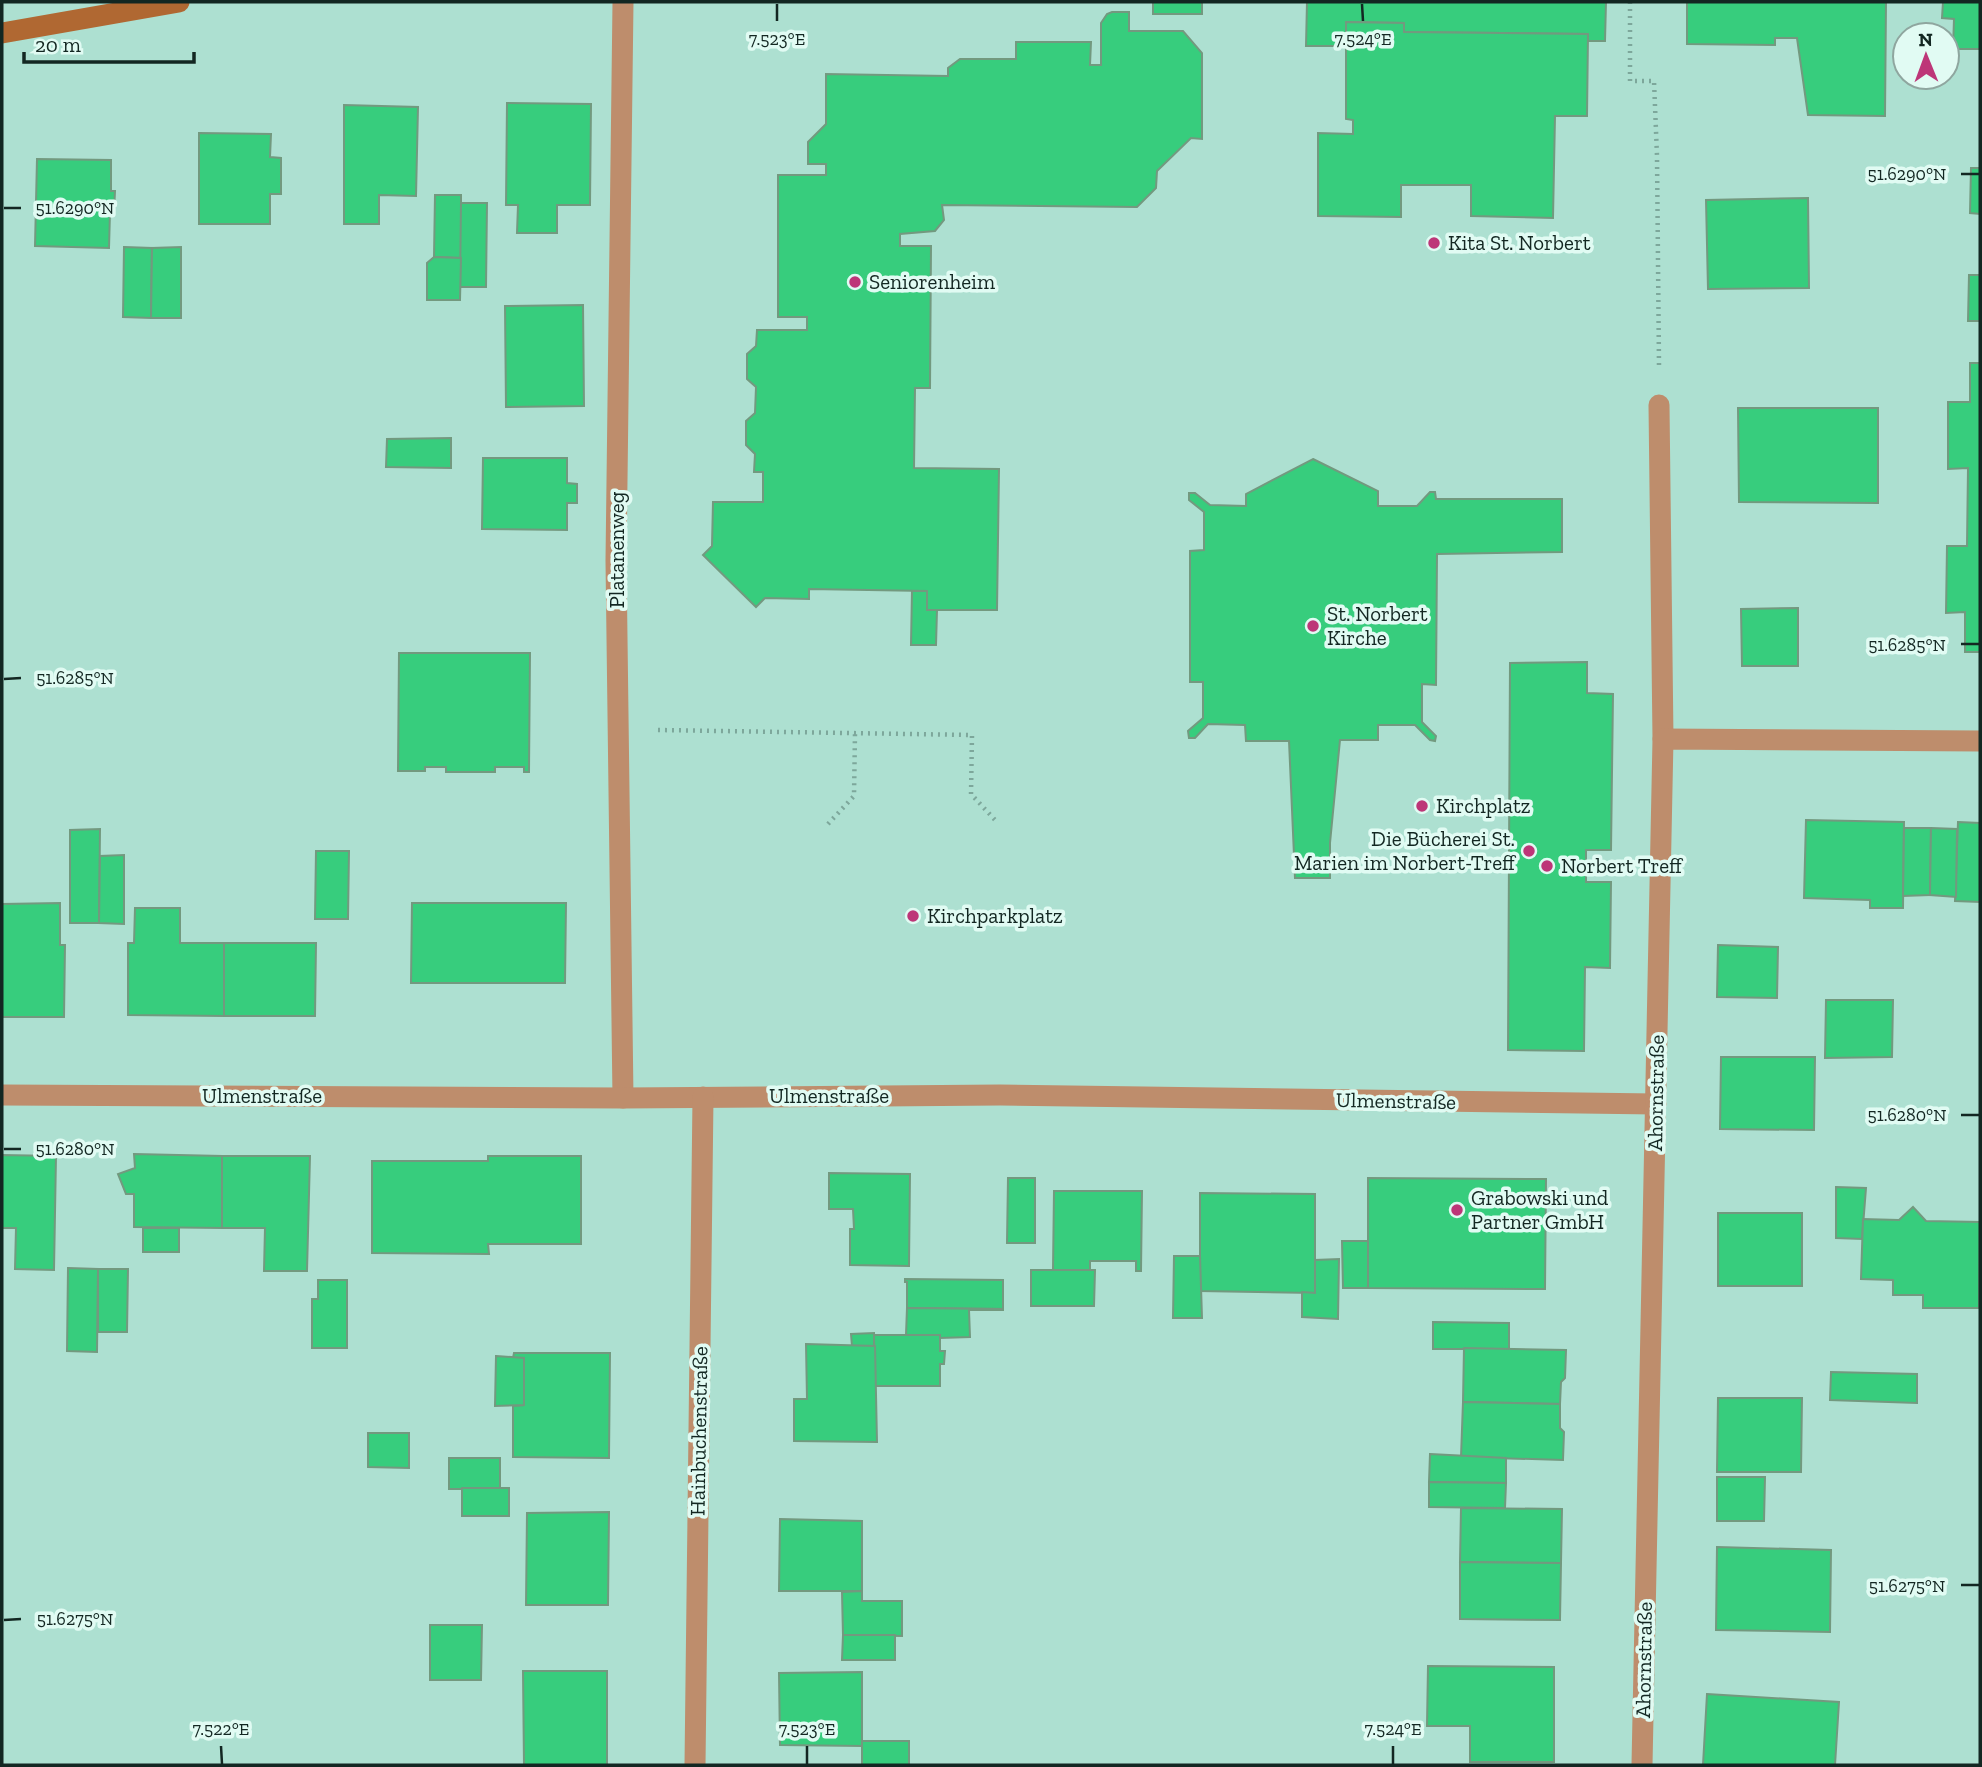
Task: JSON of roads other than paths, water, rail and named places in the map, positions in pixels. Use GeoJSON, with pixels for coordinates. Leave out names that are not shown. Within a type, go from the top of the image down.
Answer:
{"type":"FeatureCollection","features":[{"type":"Feature","properties":{"kind":"street"},"geometry":{"type":"LineString","coordinates":[[2,33],[179,2]]}},
{"type":"Feature","properties":{"kind":"street","name":"Platanenweg"},"geometry":{"type":"LineString","coordinates":[[623,2],[616,547],[623,1098]]}},
{"type":"Feature","properties":{"kind":"street","name":"Ahornstraße"},"geometry":{"type":"LineString","coordinates":[[1642,1765],[1663,739],[1659,405]]}},
{"type":"Feature","properties":{"kind":"street"},"geometry":{"type":"LineString","coordinates":[[1663,739],[1980,740]]}},
{"type":"Feature","properties":{"kind":"street","name":"Ulmenstraße"},"geometry":{"type":"LineString","coordinates":[[2,1095],[623,1098],[1000,1095],[1656,1104]]}},
{"type":"Feature","properties":{"kind":"street","name":"Hainbuchenstraße"},"geometry":{"type":"LineString","coordinates":[[695,1765],[703,1097]]}},
{"type":"Feature","properties":{"kind":"place","name":"Kita St. Norbert"},"geometry":{"type":"Point","coordinates":[1434,243]}},
{"type":"Feature","properties":{"kind":"place","name":"Seniorenheim"},"geometry":{"type":"Point","coordinates":[855,282]}},
{"type":"Feature","properties":{"kind":"place","name":"St. Norbert Kirche"},"geometry":{"type":"Point","coordinates":[1313,626]}},
{"type":"Feature","properties":{"kind":"place","name":"Kirchplatz"},"geometry":{"type":"Point","coordinates":[1422,806]}},
{"type":"Feature","properties":{"kind":"place","name":"Die Bücherei St. Marien im Norbert-Treff"},"geometry":{"type":"Point","coordinates":[1529,851]}},
{"type":"Feature","properties":{"kind":"place","name":"Norbert Treff"},"geometry":{"type":"Point","coordinates":[1547,866]}},
{"type":"Feature","properties":{"kind":"place","name":"Kirchparkplatz"},"geometry":{"type":"Point","coordinates":[913,916]}},
{"type":"Feature","properties":{"kind":"place","name":"Grabowski und Partner GmbH"},"geometry":{"type":"Point","coordinates":[1457,1210]}}]}
